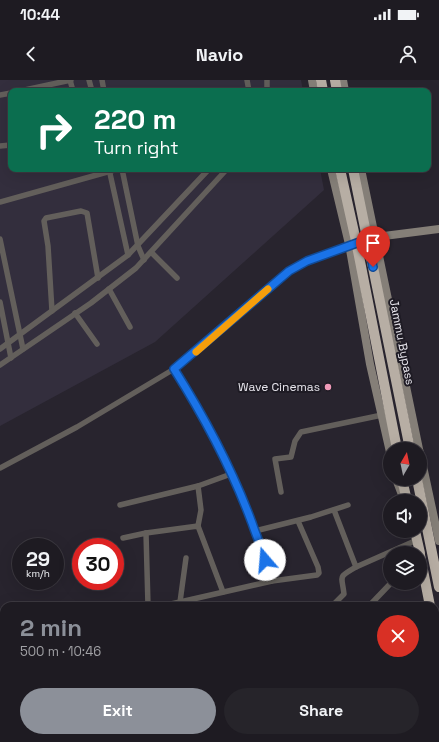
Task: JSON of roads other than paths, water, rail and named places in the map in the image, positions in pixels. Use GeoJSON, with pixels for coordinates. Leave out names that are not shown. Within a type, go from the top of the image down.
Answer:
{"type":"FeatureCollection","features":[{"type":"Feature","properties":{"kind":"highway"},"geometry":{"type":"LineString","coordinates":[[341,172],[353,243],[396,442]]}},
{"type":"Feature","properties":{"kind":"highway","name":"Jammu Bypass"},"geometry":{"type":"LineString","coordinates":[[354,172],[372,238],[409,442]]}},
{"type":"Feature","properties":{"kind":"highway"},"geometry":{"type":"LineString","coordinates":[[417,486],[439,587]]}},
{"type":"Feature","properties":{"kind":"highway"},"geometry":{"type":"LineString","coordinates":[[426,590],[429,602]]}},
{"type":"Feature","properties":{"kind":"street"},"geometry":{"type":"LineString","coordinates":[[34,88],[71,80]]}},
{"type":"Feature","properties":{"kind":"street"},"geometry":{"type":"LineString","coordinates":[[0,202],[102,172]]}},
{"type":"Feature","properties":{"kind":"street"},"geometry":{"type":"LineString","coordinates":[[109,172],[128,255]]}},
{"type":"Feature","properties":{"kind":"street"},"geometry":{"type":"LineString","coordinates":[[123,172],[138,246],[144,260]]}},
{"type":"Feature","properties":{"kind":"street"},"geometry":{"type":"LineString","coordinates":[[0,349],[128,255],[206,172]]}},
{"type":"Feature","properties":{"kind":"street"},"geometry":{"type":"LineString","coordinates":[[0,365],[75,314],[144,260],[224,172]]}},
{"type":"Feature","properties":{"kind":"street"},"geometry":{"type":"LineString","coordinates":[[332,172],[353,243],[370,364],[388,442]]}},
{"type":"Feature","properties":{"kind":"street"},"geometry":{"type":"LineString","coordinates":[[361,172],[372,238],[418,442]]}},
{"type":"Feature","properties":{"kind":"street"},"geometry":{"type":"LineString","coordinates":[[52,311],[48,246],[44,221],[46,218],[81,211],[87,213],[98,278]]}},
{"type":"Feature","properties":{"kind":"street"},"geometry":{"type":"LineString","coordinates":[[0,468],[77,427],[174,369],[289,271],[307,261],[353,243],[372,238],[439,229]]}},
{"type":"Feature","properties":{"kind":"street"},"geometry":{"type":"LineString","coordinates":[[0,239],[23,349]]}},
{"type":"Feature","properties":{"kind":"street"},"geometry":{"type":"LineString","coordinates":[[152,253],[177,278]]}},
{"type":"Feature","properties":{"kind":"street"},"geometry":{"type":"LineString","coordinates":[[108,289],[130,327]]}},
{"type":"Feature","properties":{"kind":"street"},"geometry":{"type":"LineString","coordinates":[[0,302],[10,358]]}},
{"type":"Feature","properties":{"kind":"street"},"geometry":{"type":"LineString","coordinates":[[75,314],[97,344]]}},
{"type":"Feature","properties":{"kind":"street"},"geometry":{"type":"LineString","coordinates":[[174,369],[204,416],[231,474],[255,531],[272,581]]}},
{"type":"Feature","properties":{"kind":"street"},"geometry":{"type":"LineString","coordinates":[[282,492],[274,461],[276,458],[291,457],[295,441],[301,432],[382,415]]}},
{"type":"Feature","properties":{"kind":"street"},"geometry":{"type":"LineString","coordinates":[[120,505],[198,486],[231,474]]}},
{"type":"Feature","properties":{"kind":"street"},"geometry":{"type":"LineString","coordinates":[[427,484],[439,541]]}},
{"type":"Feature","properties":{"kind":"street"},"geometry":{"type":"LineString","coordinates":[[198,486],[201,510],[198,526],[223,592]]}},
{"type":"Feature","properties":{"kind":"street"},"geometry":{"type":"LineString","coordinates":[[255,531],[348,505]]}},
{"type":"Feature","properties":{"kind":"street"},"geometry":{"type":"LineString","coordinates":[[334,510],[356,567]]}},
{"type":"Feature","properties":{"kind":"street"},"geometry":{"type":"LineString","coordinates":[[187,602],[272,581],[318,575],[319,572],[298,520]]}},
{"type":"Feature","properties":{"kind":"street"},"geometry":{"type":"LineString","coordinates":[[123,538],[146,533],[198,526]]}},
{"type":"Feature","properties":{"kind":"street"},"geometry":{"type":"LineString","coordinates":[[146,533],[148,602]]}},
{"type":"Feature","properties":{"kind":"street"},"geometry":{"type":"LineString","coordinates":[[336,602],[344,594],[341,578],[356,567],[412,538]]}},
{"type":"Feature","properties":{"kind":"street"},"geometry":{"type":"LineString","coordinates":[[180,602],[186,558]]}},
{"type":"Feature","properties":{"kind":"street"},"geometry":{"type":"LineString","coordinates":[[372,602],[384,590]]}},
{"type":"Feature","properties":{"kind":"place","name":"Wave Cinemas"},"geometry":{"type":"Point","coordinates":[328,387]}}]}
